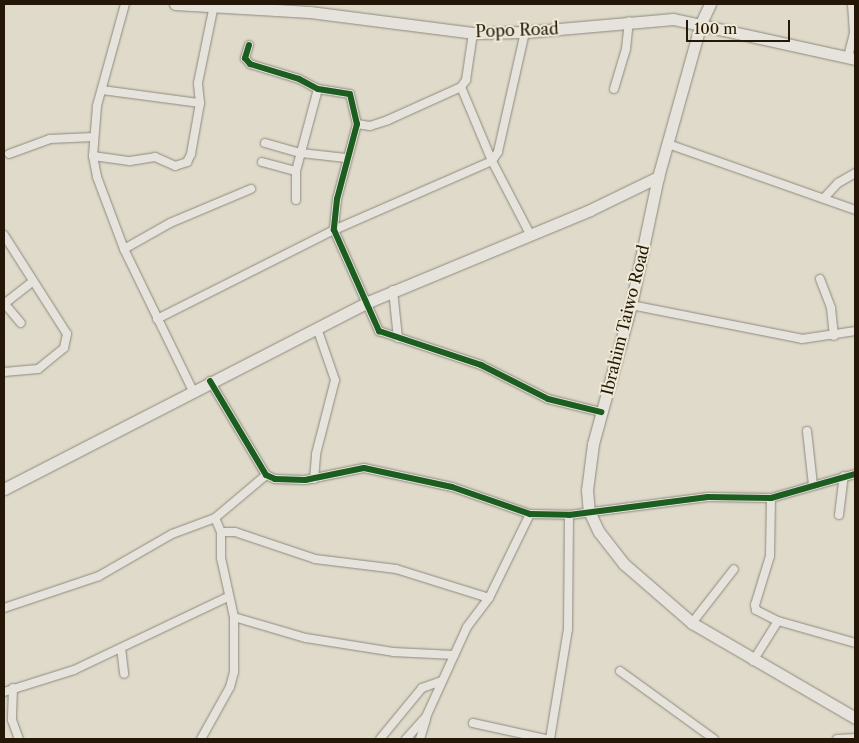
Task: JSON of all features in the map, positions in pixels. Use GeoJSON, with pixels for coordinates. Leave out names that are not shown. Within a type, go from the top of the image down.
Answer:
{"type":"FeatureCollection","features":[{"type":"Feature","properties":{"kind":"main road","name":"Popo Road"},"geometry":{"type":"LineString","coordinates":[[175,4],[310,12],[473,33],[525,32],[629,21],[673,19],[701,23],[852,58]]}},
{"type":"Feature","properties":{"kind":"main road","name":"Ibrahim Taiwo Road"},"geometry":{"type":"LineString","coordinates":[[710,4],[701,23],[658,177],[631,305],[601,412],[588,475],[589,511],[599,532],[624,564],[692,622],[753,661],[855,718]]}},
{"type":"Feature","properties":{"kind":"main road"},"geometry":{"type":"LineString","coordinates":[[4,489],[192,389],[393,290],[613,200],[658,177]]}},
{"type":"Feature","properties":{"kind":"street"},"geometry":{"type":"LineString","coordinates":[[125,4],[102,90],[93,138],[93,156],[97,177],[124,249],[192,389]]}},
{"type":"Feature","properties":{"kind":"street"},"geometry":{"type":"LineString","coordinates":[[852,4],[854,33],[852,58]]}},
{"type":"Feature","properties":{"kind":"street"},"geometry":{"type":"LineString","coordinates":[[93,156],[130,161],[155,157],[175,166],[187,162],[191,154],[200,103],[198,83],[214,5]]}},
{"type":"Feature","properties":{"kind":"street"},"geometry":{"type":"LineString","coordinates":[[614,89],[626,49],[629,21]]}},
{"type":"Feature","properties":{"kind":"street"},"geometry":{"type":"LineString","coordinates":[[157,319],[334,230],[492,161],[498,152],[525,32]]}},
{"type":"Feature","properties":{"kind":"street"},"geometry":{"type":"LineString","coordinates":[[357,124],[370,126],[388,120],[461,86],[466,80],[473,33]]}},
{"type":"Feature","properties":{"kind":"street"},"geometry":{"type":"LineString","coordinates":[[249,44],[245,58],[250,64],[299,79],[318,89],[350,94],[357,124],[346,158],[334,230],[368,302],[379,331],[481,365],[548,399],[601,412]]}},
{"type":"Feature","properties":{"kind":"street"},"geometry":{"type":"LineString","coordinates":[[461,86],[492,161],[530,234]]}},
{"type":"Feature","properties":{"kind":"street"},"geometry":{"type":"LineString","coordinates":[[296,200],[296,171],[318,89]]}},
{"type":"Feature","properties":{"kind":"street"},"geometry":{"type":"LineString","coordinates":[[102,90],[200,103]]}},
{"type":"Feature","properties":{"kind":"street"},"geometry":{"type":"LineString","coordinates":[[9,154],[50,138],[93,138]]}},
{"type":"Feature","properties":{"kind":"street"},"geometry":{"type":"LineString","coordinates":[[265,143],[301,153],[346,158]]}},
{"type":"Feature","properties":{"kind":"street"},"geometry":{"type":"LineString","coordinates":[[668,144],[855,210]]}},
{"type":"Feature","properties":{"kind":"street"},"geometry":{"type":"LineString","coordinates":[[262,162],[296,171]]}},
{"type":"Feature","properties":{"kind":"street"},"geometry":{"type":"LineString","coordinates":[[824,198],[838,183],[855,173]]}},
{"type":"Feature","properties":{"kind":"street"},"geometry":{"type":"LineString","coordinates":[[124,249],[170,224],[251,189]]}},
{"type":"Feature","properties":{"kind":"street"},"geometry":{"type":"LineString","coordinates":[[4,234],[67,334],[67,341],[57,355],[38,369],[4,372]]}},
{"type":"Feature","properties":{"kind":"street"},"geometry":{"type":"LineString","coordinates":[[820,278],[831,308],[834,336]]}},
{"type":"Feature","properties":{"kind":"street"},"geometry":{"type":"LineString","coordinates":[[21,322],[4,304],[34,281]]}},
{"type":"Feature","properties":{"kind":"street"},"geometry":{"type":"LineString","coordinates":[[393,290],[398,338]]}},
{"type":"Feature","properties":{"kind":"street"},"geometry":{"type":"LineString","coordinates":[[631,305],[802,339],[834,336],[855,331]]}},
{"type":"Feature","properties":{"kind":"street"},"geometry":{"type":"LineString","coordinates":[[314,479],[316,454],[335,380],[317,328]]}},
{"type":"Feature","properties":{"kind":"street"},"geometry":{"type":"LineString","coordinates":[[210,381],[266,475],[290,481],[314,479],[364,468],[389,471],[452,488],[530,514],[569,515],[589,511],[664,506],[708,498],[771,498],[855,474]]}},
{"type":"Feature","properties":{"kind":"street"},"geometry":{"type":"LineString","coordinates":[[807,431],[813,485]]}},
{"type":"Feature","properties":{"kind":"street"},"geometry":{"type":"LineString","coordinates":[[4,608],[99,576],[172,534],[215,518],[266,475]]}},
{"type":"Feature","properties":{"kind":"street"},"geometry":{"type":"LineString","coordinates":[[839,515],[844,476]]}},
{"type":"Feature","properties":{"kind":"street"},"geometry":{"type":"LineString","coordinates":[[771,498],[770,556],[755,605],[756,610],[778,621],[855,643]]}},
{"type":"Feature","properties":{"kind":"street"},"geometry":{"type":"LineString","coordinates":[[420,739],[426,717],[440,682],[467,627],[489,598],[530,514]]}},
{"type":"Feature","properties":{"kind":"street"},"geometry":{"type":"LineString","coordinates":[[550,739],[568,629],[569,515]]}},
{"type":"Feature","properties":{"kind":"street"},"geometry":{"type":"LineString","coordinates":[[201,739],[230,687],[234,672],[234,618],[221,558],[221,532],[215,518]]}},
{"type":"Feature","properties":{"kind":"street"},"geometry":{"type":"LineString","coordinates":[[221,532],[235,532],[315,559],[396,570],[489,598]]}},
{"type":"Feature","properties":{"kind":"street"},"geometry":{"type":"LineString","coordinates":[[692,622],[734,569]]}},
{"type":"Feature","properties":{"kind":"street"},"geometry":{"type":"LineString","coordinates":[[4,692],[74,670],[228,597]]}},
{"type":"Feature","properties":{"kind":"street"},"geometry":{"type":"LineString","coordinates":[[234,618],[306,638],[393,652],[454,655]]}},
{"type":"Feature","properties":{"kind":"street"},"geometry":{"type":"LineString","coordinates":[[753,661],[778,621]]}},
{"type":"Feature","properties":{"kind":"street"},"geometry":{"type":"LineString","coordinates":[[121,648],[124,674]]}},
{"type":"Feature","properties":{"kind":"street"},"geometry":{"type":"LineString","coordinates":[[620,671],[714,739]]}},
{"type":"Feature","properties":{"kind":"street"},"geometry":{"type":"LineString","coordinates":[[380,739],[422,688],[440,682]]}},
{"type":"Feature","properties":{"kind":"street"},"geometry":{"type":"LineString","coordinates":[[12,688],[12,720],[19,739]]}},
{"type":"Feature","properties":{"kind":"street"},"geometry":{"type":"LineString","coordinates":[[406,739],[426,717]]}},
{"type":"Feature","properties":{"kind":"street"},"geometry":{"type":"LineString","coordinates":[[473,723],[546,739]]}},
{"type":"Feature","properties":{"kind":"street"},"geometry":{"type":"LineString","coordinates":[[836,739],[855,738]]}},
{"type":"Feature","properties":{"kind":"cycle path"},"geometry":{"type":"LineString","coordinates":[[249,45],[245,58],[250,64],[299,79],[318,89],[350,94],[357,124],[337,199],[334,230],[379,331],[481,365],[548,399],[601,412]]}},
{"type":"Feature","properties":{"kind":"cycle path"},"geometry":{"type":"LineString","coordinates":[[210,381],[266,475],[275,479],[305,480],[364,468],[452,487],[530,514],[569,515],[708,497],[771,498],[855,474]]}}]}
